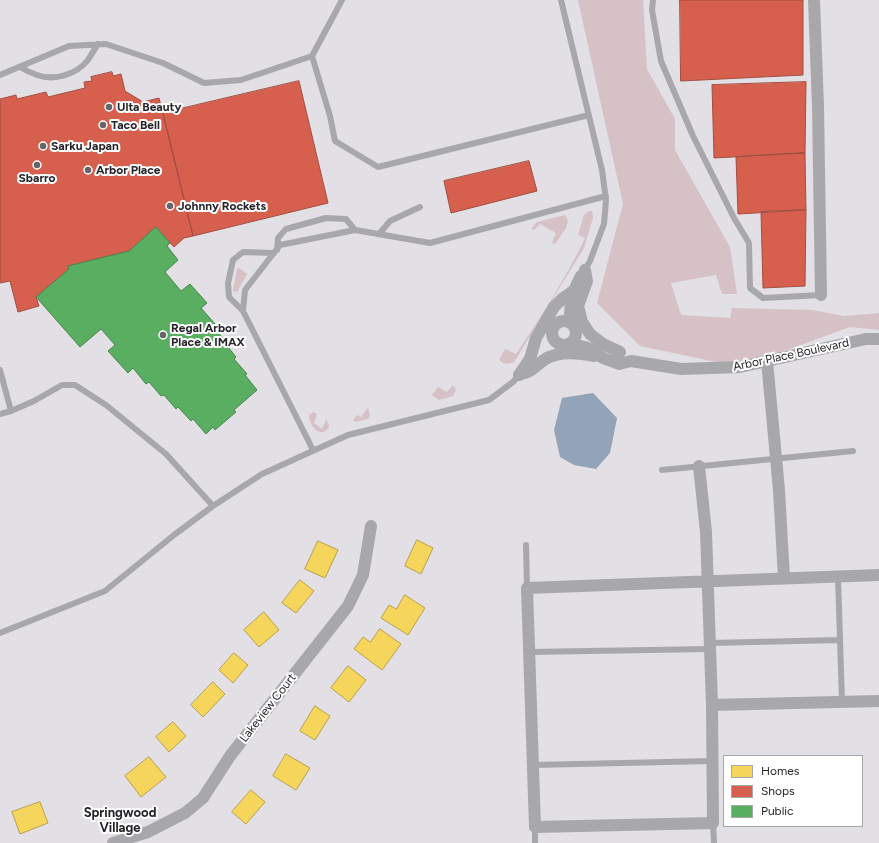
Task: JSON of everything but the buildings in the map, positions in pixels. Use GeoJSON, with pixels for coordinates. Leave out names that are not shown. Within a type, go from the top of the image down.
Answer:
{"type":"FeatureCollection","features":[{"type":"Feature","properties":{"kind":"street"},"geometry":{"type":"LineString","coordinates":[[814,0],[818,106],[821,295]]}},
{"type":"Feature","properties":{"kind":"street"},"geometry":{"type":"LineString","coordinates":[[530,359],[567,333],[572,292],[583,273]]}},
{"type":"Feature","properties":{"kind":"street"},"geometry":{"type":"LineString","coordinates":[[583,273],[587,282],[578,306],[582,322],[590,334],[603,344],[620,352],[631,361]]}},
{"type":"Feature","properties":{"kind":"street"},"geometry":{"type":"LineString","coordinates":[[519,375],[530,359],[536,338],[554,307],[572,292]]}},
{"type":"Feature","properties":{"kind":"street"},"geometry":{"type":"LineString","coordinates":[[554,307],[567,333]]}},
{"type":"Feature","properties":{"kind":"street"},"geometry":{"type":"LineString","coordinates":[[536,338],[552,333],[554,327],[605,350],[620,352]]}},
{"type":"Feature","properties":{"kind":"street","name":"Arbor Place Boulevard"},"geometry":{"type":"LineString","coordinates":[[567,333],[603,358],[619,364],[631,361],[681,369],[740,368],[866,339],[879,340]]}},
{"type":"Feature","properties":{"kind":"street"},"geometry":{"type":"LineString","coordinates":[[519,375],[529,373],[545,359],[566,353],[603,358]]}},
{"type":"Feature","properties":{"kind":"street"},"geometry":{"type":"LineString","coordinates":[[767,361],[776,458],[784,578]]}},
{"type":"Feature","properties":{"kind":"street"},"geometry":{"type":"LineString","coordinates":[[699,466],[706,532],[707,581],[712,705],[713,823],[534,827],[527,588],[707,581],[784,578],[838,576],[879,575]]}},
{"type":"Feature","properties":{"kind":"street","name":"Lakeview Court"},"geometry":{"type":"LineString","coordinates":[[113,843],[148,832],[185,813],[203,798],[230,756],[348,606],[363,575],[371,526]]}},
{"type":"Feature","properties":{"kind":"street"},"geometry":{"type":"LineString","coordinates":[[712,705],[879,701]]}},
{"type":"Feature","properties":{"kind":"lane"},"geometry":{"type":"LineString","coordinates":[[0,74],[69,46],[106,44],[163,62],[204,83],[241,80],[312,56],[342,0]]}},
{"type":"Feature","properties":{"kind":"lane"},"geometry":{"type":"LineString","coordinates":[[561,0],[602,170],[606,196],[604,224],[590,261],[583,273]]}},
{"type":"Feature","properties":{"kind":"lane"},"geometry":{"type":"LineString","coordinates":[[653,0],[652,10],[661,61],[693,136],[734,218],[750,243],[750,288],[763,298],[821,295]]}},
{"type":"Feature","properties":{"kind":"lane"},"geometry":{"type":"LineString","coordinates":[[20,67],[37,75],[59,77],[80,68],[87,61],[98,44]]}},
{"type":"Feature","properties":{"kind":"lane"},"geometry":{"type":"LineString","coordinates":[[312,56],[330,116],[335,141],[378,168],[589,115]]}},
{"type":"Feature","properties":{"kind":"lane"},"geometry":{"type":"LineString","coordinates":[[243,311],[245,290],[280,245],[355,230],[430,243],[606,196]]}},
{"type":"Feature","properties":{"kind":"lane"},"geometry":{"type":"LineString","coordinates":[[379,234],[390,221],[420,207]]}},
{"type":"Feature","properties":{"kind":"lane"},"geometry":{"type":"LineString","coordinates":[[275,252],[278,238],[286,229],[326,218],[346,218],[355,230]]}},
{"type":"Feature","properties":{"kind":"lane"},"geometry":{"type":"LineString","coordinates":[[275,252],[243,252],[233,260],[228,283],[229,297],[243,311],[313,450]]}},
{"type":"Feature","properties":{"kind":"lane"},"geometry":{"type":"LineString","coordinates":[[0,370],[11,411]]}},
{"type":"Feature","properties":{"kind":"lane"},"geometry":{"type":"LineString","coordinates":[[0,633],[105,591],[212,506],[262,474],[348,435],[488,400],[513,382],[519,375]]}},
{"type":"Feature","properties":{"kind":"lane"},"geometry":{"type":"LineString","coordinates":[[0,414],[34,401],[62,384],[74,385],[106,405],[166,454],[212,506]]}},
{"type":"Feature","properties":{"kind":"lane"},"geometry":{"type":"LineString","coordinates":[[662,470],[854,451]]}},
{"type":"Feature","properties":{"kind":"lane"},"geometry":{"type":"LineString","coordinates":[[526,545],[527,588]]}},
{"type":"Feature","properties":{"kind":"lane"},"geometry":{"type":"LineString","coordinates":[[838,576],[842,702]]}},
{"type":"Feature","properties":{"kind":"lane"},"geometry":{"type":"LineString","coordinates":[[529,652],[840,640]]}},
{"type":"Feature","properties":{"kind":"lane"},"geometry":{"type":"LineString","coordinates":[[533,765],[712,761]]}},
{"type":"Feature","properties":{"kind":"lane"},"geometry":{"type":"LineString","coordinates":[[713,823],[714,843]]}},
{"type":"Feature","properties":{"kind":"lane"},"geometry":{"type":"LineString","coordinates":[[534,827],[535,843]]}},
{"type":"Feature","properties":{"kind":"shaded area"},"geometry":{"type":"Polygon","coordinates":[[[578,0],[643,0],[647,69],[675,119],[675,150],[730,247],[737,294],[722,294],[716,275],[671,283],[681,315],[730,318],[732,308],[812,310],[844,316],[879,313],[879,330],[850,327],[740,367],[640,346],[597,303],[623,204],[578,0]]]}},
{"type":"Feature","properties":{"kind":"shaded area"},"geometry":{"type":"Polygon","coordinates":[[[589,211],[592,211],[593,218],[584,248],[514,362],[507,364],[500,361],[505,349],[516,354],[544,312],[585,238],[578,235],[584,215],[589,211]]]}},
{"type":"Feature","properties":{"kind":"shaded area"},"geometry":{"type":"Polygon","coordinates":[[[565,215],[568,221],[566,228],[555,244],[552,243],[556,233],[540,224],[534,230],[531,229],[537,222],[565,215]]]}},
{"type":"Feature","properties":{"kind":"shaded area"},"geometry":{"type":"Polygon","coordinates":[[[239,268],[247,274],[237,292],[233,291],[237,269],[239,268]]]}},
{"type":"Feature","properties":{"kind":"shaded area"},"geometry":{"type":"Polygon","coordinates":[[[453,385],[456,390],[453,396],[439,400],[432,395],[438,387],[447,392],[453,385]]]}},
{"type":"Feature","properties":{"kind":"shaded area"},"geometry":{"type":"Polygon","coordinates":[[[368,407],[370,416],[368,419],[355,422],[353,420],[357,415],[361,417],[368,407]]]}},
{"type":"Feature","properties":{"kind":"shaded area"},"geometry":{"type":"Polygon","coordinates":[[[313,412],[317,414],[314,423],[322,429],[326,420],[328,422],[329,427],[326,431],[319,432],[313,427],[309,419],[309,415],[313,412]]]}},
{"type":"Feature","properties":{"kind":"water"},"geometry":{"type":"Polygon","coordinates":[[[593,393],[617,418],[610,453],[596,469],[574,465],[560,457],[554,430],[562,398],[593,393]]]}},
{"type":"Feature","properties":{"kind":"place","name":"Ulta Beauty"},"geometry":{"type":"Point","coordinates":[109,107]}},
{"type":"Feature","properties":{"kind":"place","name":"Taco Bell"},"geometry":{"type":"Point","coordinates":[103,125]}},
{"type":"Feature","properties":{"kind":"place","name":"Sarku Japan"},"geometry":{"type":"Point","coordinates":[43,146]}},
{"type":"Feature","properties":{"kind":"place","name":"Sbarro"},"geometry":{"type":"Point","coordinates":[37,165]}},
{"type":"Feature","properties":{"kind":"place","name":"Arbor Place"},"geometry":{"type":"Point","coordinates":[88,170]}},
{"type":"Feature","properties":{"kind":"place","name":"Johnny Rockets"},"geometry":{"type":"Point","coordinates":[170,206]}},
{"type":"Feature","properties":{"kind":"place","name":"Regal Arbor Place & IMAX"},"geometry":{"type":"Point","coordinates":[163,335]}},
{"type":"Feature","properties":{"kind":"district","name":"Springwood Village"},"geometry":{"type":"Point","coordinates":[120,820]}}]}
